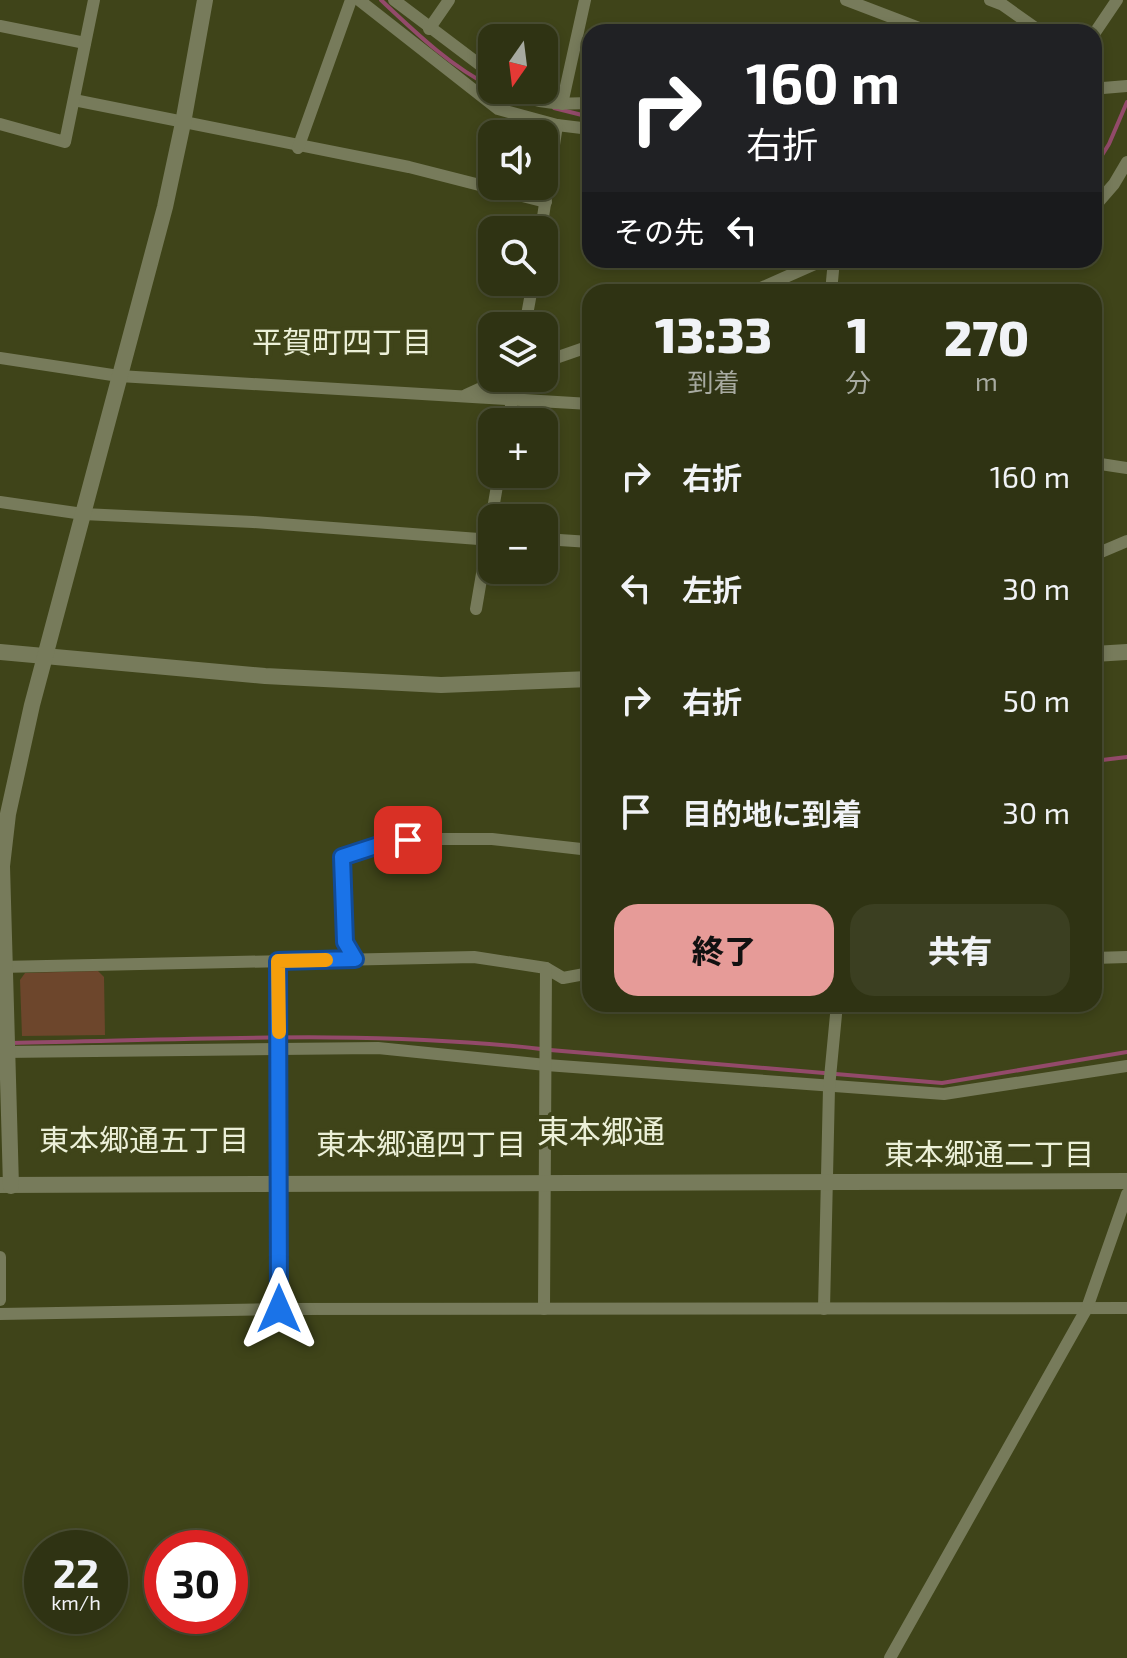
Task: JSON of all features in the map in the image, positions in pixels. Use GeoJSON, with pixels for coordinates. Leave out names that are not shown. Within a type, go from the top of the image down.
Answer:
{"type":"FeatureCollection","features":[{"type":"Feature","properties":{"kind":"street"},"geometry":{"type":"LineString","coordinates":[[0,124],[65,142],[94,0]]}},
{"type":"Feature","properties":{"kind":"street"},"geometry":{"type":"LineString","coordinates":[[205,0],[165,207],[45,655],[8,814],[2,866],[6,1185],[1127,1181]]}},
{"type":"Feature","properties":{"kind":"street"},"geometry":{"type":"LineString","coordinates":[[298,148],[351,0]]}},
{"type":"Feature","properties":{"kind":"street"},"geometry":{"type":"LineString","coordinates":[[359,0],[498,109],[539,120]]}},
{"type":"Feature","properties":{"kind":"street"},"geometry":{"type":"LineString","coordinates":[[394,0],[478,64]]}},
{"type":"Feature","properties":{"kind":"street"},"geometry":{"type":"LineString","coordinates":[[429,29],[449,0]]}},
{"type":"Feature","properties":{"kind":"street"},"geometry":{"type":"LineString","coordinates":[[562,104],[585,0]]}},
{"type":"Feature","properties":{"kind":"street"},"geometry":{"type":"LineString","coordinates":[[846,0],[909,24]]}},
{"type":"Feature","properties":{"kind":"street"},"geometry":{"type":"LineString","coordinates":[[990,0],[1005,3],[1031,24]]}},
{"type":"Feature","properties":{"kind":"street"},"geometry":{"type":"LineString","coordinates":[[1101,24],[1117,0]]}},
{"type":"Feature","properties":{"kind":"street"},"geometry":{"type":"LineString","coordinates":[[0,26],[85,43]]}},
{"type":"Feature","properties":{"kind":"street"},"geometry":{"type":"LineString","coordinates":[[1102,88],[1127,86]]}},
{"type":"Feature","properties":{"kind":"street"},"geometry":{"type":"LineString","coordinates":[[74,100],[298,148],[409,167],[546,202],[544,216]]}},
{"type":"Feature","properties":{"kind":"street"},"geometry":{"type":"LineString","coordinates":[[558,103],[582,103]]}},
{"type":"Feature","properties":{"kind":"street"},"geometry":{"type":"LineString","coordinates":[[558,125],[582,128]]}},
{"type":"Feature","properties":{"kind":"street"},"geometry":{"type":"LineString","coordinates":[[1102,201],[1122,180],[1127,162]]}},
{"type":"Feature","properties":{"kind":"street"},"geometry":{"type":"LineString","coordinates":[[770,284],[806,268]]}},
{"type":"Feature","properties":{"kind":"street"},"geometry":{"type":"LineString","coordinates":[[558,357],[582,349]]}},
{"type":"Feature","properties":{"kind":"street"},"geometry":{"type":"LineString","coordinates":[[0,358],[119,376],[582,403]]}},
{"type":"Feature","properties":{"kind":"street"},"geometry":{"type":"LineString","coordinates":[[465,395],[478,389]]}},
{"type":"Feature","properties":{"kind":"street"},"geometry":{"type":"LineString","coordinates":[[511,408],[514,392]]}},
{"type":"Feature","properties":{"kind":"street"},"geometry":{"type":"LineString","coordinates":[[1102,464],[1127,468]]}},
{"type":"Feature","properties":{"kind":"street"},"geometry":{"type":"LineString","coordinates":[[0,502],[83,514],[253,522],[478,540]]}},
{"type":"Feature","properties":{"kind":"street"},"geometry":{"type":"LineString","coordinates":[[558,540],[582,541]]}},
{"type":"Feature","properties":{"kind":"street"},"geometry":{"type":"LineString","coordinates":[[1102,552],[1127,541]]}},
{"type":"Feature","properties":{"kind":"street"},"geometry":{"type":"LineString","coordinates":[[476,609],[481,584]]}},
{"type":"Feature","properties":{"kind":"street"},"geometry":{"type":"LineString","coordinates":[[0,652],[265,676],[441,685],[582,679]]}},
{"type":"Feature","properties":{"kind":"street"},"geometry":{"type":"LineString","coordinates":[[1102,654],[1127,652]]}},
{"type":"Feature","properties":{"kind":"street"},"geometry":{"type":"LineString","coordinates":[[355,959],[345,942],[342,857],[388,842],[429,839],[492,839],[582,849]]}},
{"type":"Feature","properties":{"kind":"street"},"geometry":{"type":"LineString","coordinates":[[2,967],[474,957],[546,968],[563,978],[582,974]]}},
{"type":"Feature","properties":{"kind":"street"},"geometry":{"type":"LineString","coordinates":[[1102,958],[1127,957]]}},
{"type":"Feature","properties":{"kind":"street"},"geometry":{"type":"LineString","coordinates":[[278,961],[279,1309]]}},
{"type":"Feature","properties":{"kind":"street"},"geometry":{"type":"LineString","coordinates":[[544,1309],[546,968]]}},
{"type":"Feature","properties":{"kind":"street"},"geometry":{"type":"LineString","coordinates":[[824,1309],[829,1088],[836,1012]]}},
{"type":"Feature","properties":{"kind":"street"},"geometry":{"type":"LineString","coordinates":[[4,1052],[378,1048],[546,1065],[944,1094],[1127,1066]]}},
{"type":"Feature","properties":{"kind":"street"},"geometry":{"type":"LineString","coordinates":[[890,1658],[1087,1308],[1127,1194]]}},
{"type":"Feature","properties":{"kind":"street"},"geometry":{"type":"LineString","coordinates":[[0,1257],[0,1300]]}},
{"type":"Feature","properties":{"kind":"street"},"geometry":{"type":"LineString","coordinates":[[0,1314],[279,1309],[1127,1308]]}},
{"type":"Feature","properties":{"kind":"shaded area"},"geometry":{"type":"Polygon","coordinates":[[[98,971],[104,977],[105,1035],[22,1036],[20,980],[25,973],[98,971]]]}},
{"type":"Feature","properties":{"kind":"waterway"},"geometry":{"type":"LineString","coordinates":[[381,0],[447,59],[478,80]]}},
{"type":"Feature","properties":{"kind":"waterway"},"geometry":{"type":"LineString","coordinates":[[1102,155],[1127,102]]}},
{"type":"Feature","properties":{"kind":"waterway"},"geometry":{"type":"LineString","coordinates":[[554,108],[582,115]]}},
{"type":"Feature","properties":{"kind":"waterway"},"geometry":{"type":"LineString","coordinates":[[1102,760],[1127,757]]}},
{"type":"Feature","properties":{"kind":"waterway"},"geometry":{"type":"LineString","coordinates":[[10,1043],[342,1038],[409,1039],[541,1049]]}},
{"type":"Feature","properties":{"kind":"waterway"},"geometry":{"type":"LineString","coordinates":[[550,1050],[942,1083],[1127,1052]]}},
{"type":"Feature","properties":{"kind":"slow traffic"},"geometry":{"type":"LineString","coordinates":[[279,1032],[278,961],[326,960]]}},
{"type":"Feature","properties":{"kind":"district","name":"平賀町四丁目"},"geometry":{"type":"Point","coordinates":[342,343]}},
{"type":"Feature","properties":{"kind":"district","name":"東本郷通"},"geometry":{"type":"Point","coordinates":[601,1132]}},
{"type":"Feature","properties":{"kind":"district","name":"東本郷通五丁目"},"geometry":{"type":"Point","coordinates":[144,1141]}},
{"type":"Feature","properties":{"kind":"district","name":"東本郷通四丁目"},"geometry":{"type":"Point","coordinates":[421,1145]}},
{"type":"Feature","properties":{"kind":"district","name":"東本郷通二丁目"},"geometry":{"type":"Point","coordinates":[989,1155]}},
{"type":"Feature","properties":{"kind":"route"},"geometry":{"type":"LineString","coordinates":[[279,1309],[278,961],[355,959],[345,942],[342,857],[388,842],[408,840]]}}]}
